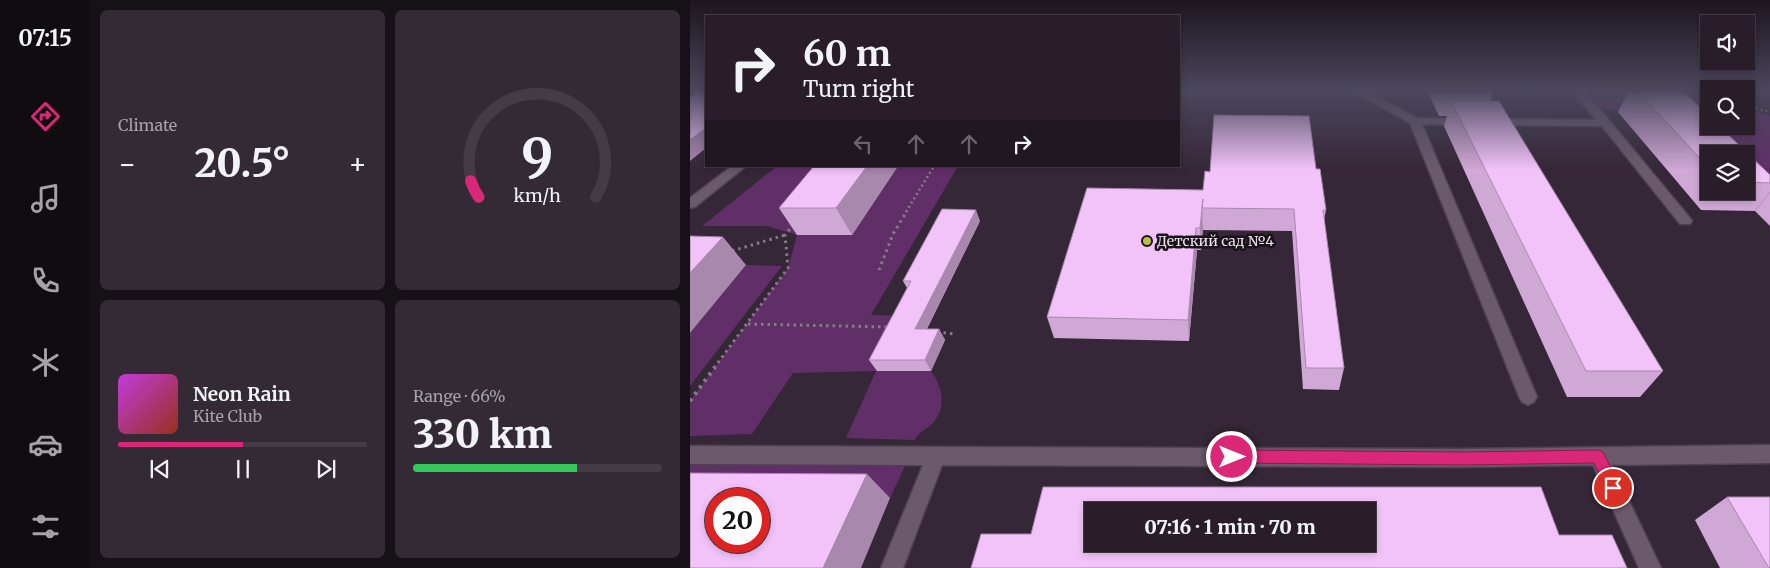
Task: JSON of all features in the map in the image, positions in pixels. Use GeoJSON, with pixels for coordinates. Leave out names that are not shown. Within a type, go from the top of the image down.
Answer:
{"type":"FeatureCollection","features":[{"type":"Feature","properties":{"kind":"street"},"geometry":{"type":"LineString","coordinates":[[1405,117],[1415,122],[1605,123]]}},
{"type":"Feature","properties":{"kind":"street"},"geometry":{"type":"LineString","coordinates":[[1600,117],[1685,221]]}},
{"type":"Feature","properties":{"kind":"street"},"geometry":{"type":"LineString","coordinates":[[1415,122],[1528,397]]}},
{"type":"Feature","properties":{"kind":"street"},"geometry":{"type":"LineString","coordinates":[[690,204],[739,167]]}},
{"type":"Feature","properties":{"kind":"street"},"geometry":{"type":"LineString","coordinates":[[690,455],[1452,458],[1770,454]]}},
{"type":"Feature","properties":{"kind":"street"},"geometry":{"type":"LineString","coordinates":[[892,568],[936,455]]}},
{"type":"Feature","properties":{"kind":"street"},"geometry":{"type":"LineString","coordinates":[[1598,456],[1650,568]]}},
{"type":"Feature","properties":{"kind":"path"},"geometry":{"type":"LineString","coordinates":[[880,270],[893,234],[933,167]]}},
{"type":"Feature","properties":{"kind":"path"},"geometry":{"type":"LineString","coordinates":[[731,251],[785,236],[797,220]]}},
{"type":"Feature","properties":{"kind":"path"},"geometry":{"type":"LineString","coordinates":[[690,401],[788,268],[785,236]]}},
{"type":"Feature","properties":{"kind":"path"},"geometry":{"type":"LineString","coordinates":[[747,324],[895,328]]}},
{"type":"Feature","properties":{"kind":"path"},"geometry":{"type":"LineString","coordinates":[[929,331],[955,334]]}},
{"type":"Feature","properties":{"kind":"shaded area"},"geometry":{"type":"Polygon","coordinates":[[[1630,117],[1700,117],[1700,135],[1755,135],[1755,117],[1770,117],[1770,211],[1755,211],[1750,200],[1755,200],[1755,145],[1700,145],[1700,150],[1630,117]]]}},
{"type":"Feature","properties":{"kind":"shaded area"},"geometry":{"type":"Polygon","coordinates":[[[776,167],[850,167],[852,235],[897,167],[957,167],[871,315],[909,316],[877,371],[931,371],[941,391],[942,398],[940,411],[932,424],[920,433],[915,440],[846,438],[876,371],[793,373],[752,434],[690,436],[690,401],[788,268],[797,235],[767,226],[702,226],[776,167]]]}},
{"type":"Feature","properties":{"kind":"shaded area"},"geometry":{"type":"Polygon","coordinates":[[[746,265],[782,266],[690,386],[690,333],[746,265]]]}},
{"type":"Feature","properties":{"kind":"shaded area"},"geometry":{"type":"Polygon","coordinates":[[[690,464],[906,464],[890,498],[770,498],[770,488],[705,488],[705,498],[690,498],[690,464]]]}},
{"type":"Feature","properties":{"kind":"building"},"geometry":{"type":"Polygon","coordinates":[[[690,117],[705,117],[705,129],[690,140],[690,117]]]}},
{"type":"Feature","properties":{"kind":"building"},"geometry":{"type":"Polygon","coordinates":[[[1214,117],[1309,117],[1316,169],[1320,169],[1326,210],[1323,210],[1344,368],[1306,368],[1294,209],[1202,208],[1200,228],[1196,228],[1188,320],[1047,317],[1087,188],[1203,190],[1205,171],[1210,172],[1214,117]]]}},
{"type":"Feature","properties":{"kind":"building"},"geometry":{"type":"Polygon","coordinates":[[[1459,117],[1508,117],[1663,371],[1586,371],[1459,117]]]}},
{"type":"Feature","properties":{"kind":"building"},"geometry":{"type":"Polygon","coordinates":[[[1661,117],[1700,117],[1700,135],[1728,135],[1739,145],[1700,145],[1700,158],[1661,117]]]}},
{"type":"Feature","properties":{"kind":"building"},"geometry":{"type":"Polygon","coordinates":[[[1755,161],[1770,175],[1770,183],[1755,182],[1755,161]]]}},
{"type":"Feature","properties":{"kind":"building"},"geometry":{"type":"Polygon","coordinates":[[[813,167],[866,167],[836,208],[779,208],[813,167]]]}},
{"type":"Feature","properties":{"kind":"building"},"geometry":{"type":"Polygon","coordinates":[[[942,209],[976,210],[915,329],[939,329],[925,360],[869,360],[911,281],[903,281],[942,209]]]}},
{"type":"Feature","properties":{"kind":"building"},"geometry":{"type":"Polygon","coordinates":[[[690,236],[723,237],[690,273],[690,236]]]}},
{"type":"Feature","properties":{"kind":"building"},"geometry":{"type":"Polygon","coordinates":[[[690,473],[867,474],[823,568],[690,568],[690,473]]]}},
{"type":"Feature","properties":{"kind":"building"},"geometry":{"type":"Polygon","coordinates":[[[1043,487],[1541,487],[1559,535],[1612,535],[1627,568],[971,568],[981,534],[1031,534],[1043,487]]]}},
{"type":"Feature","properties":{"kind":"building"},"geometry":{"type":"Polygon","coordinates":[[[1727,497],[1770,497],[1770,568],[1769,568],[1727,497]]]}},
{"type":"Feature","properties":{"kind":"place","name":"Детский сад №4"},"geometry":{"type":"Point","coordinates":[1147,241]}},
{"type":"Feature","properties":{"kind":"route"},"geometry":{"type":"LineString","coordinates":[[1232,457],[1462,458],[1598,456],[1613,488]]}}]}
